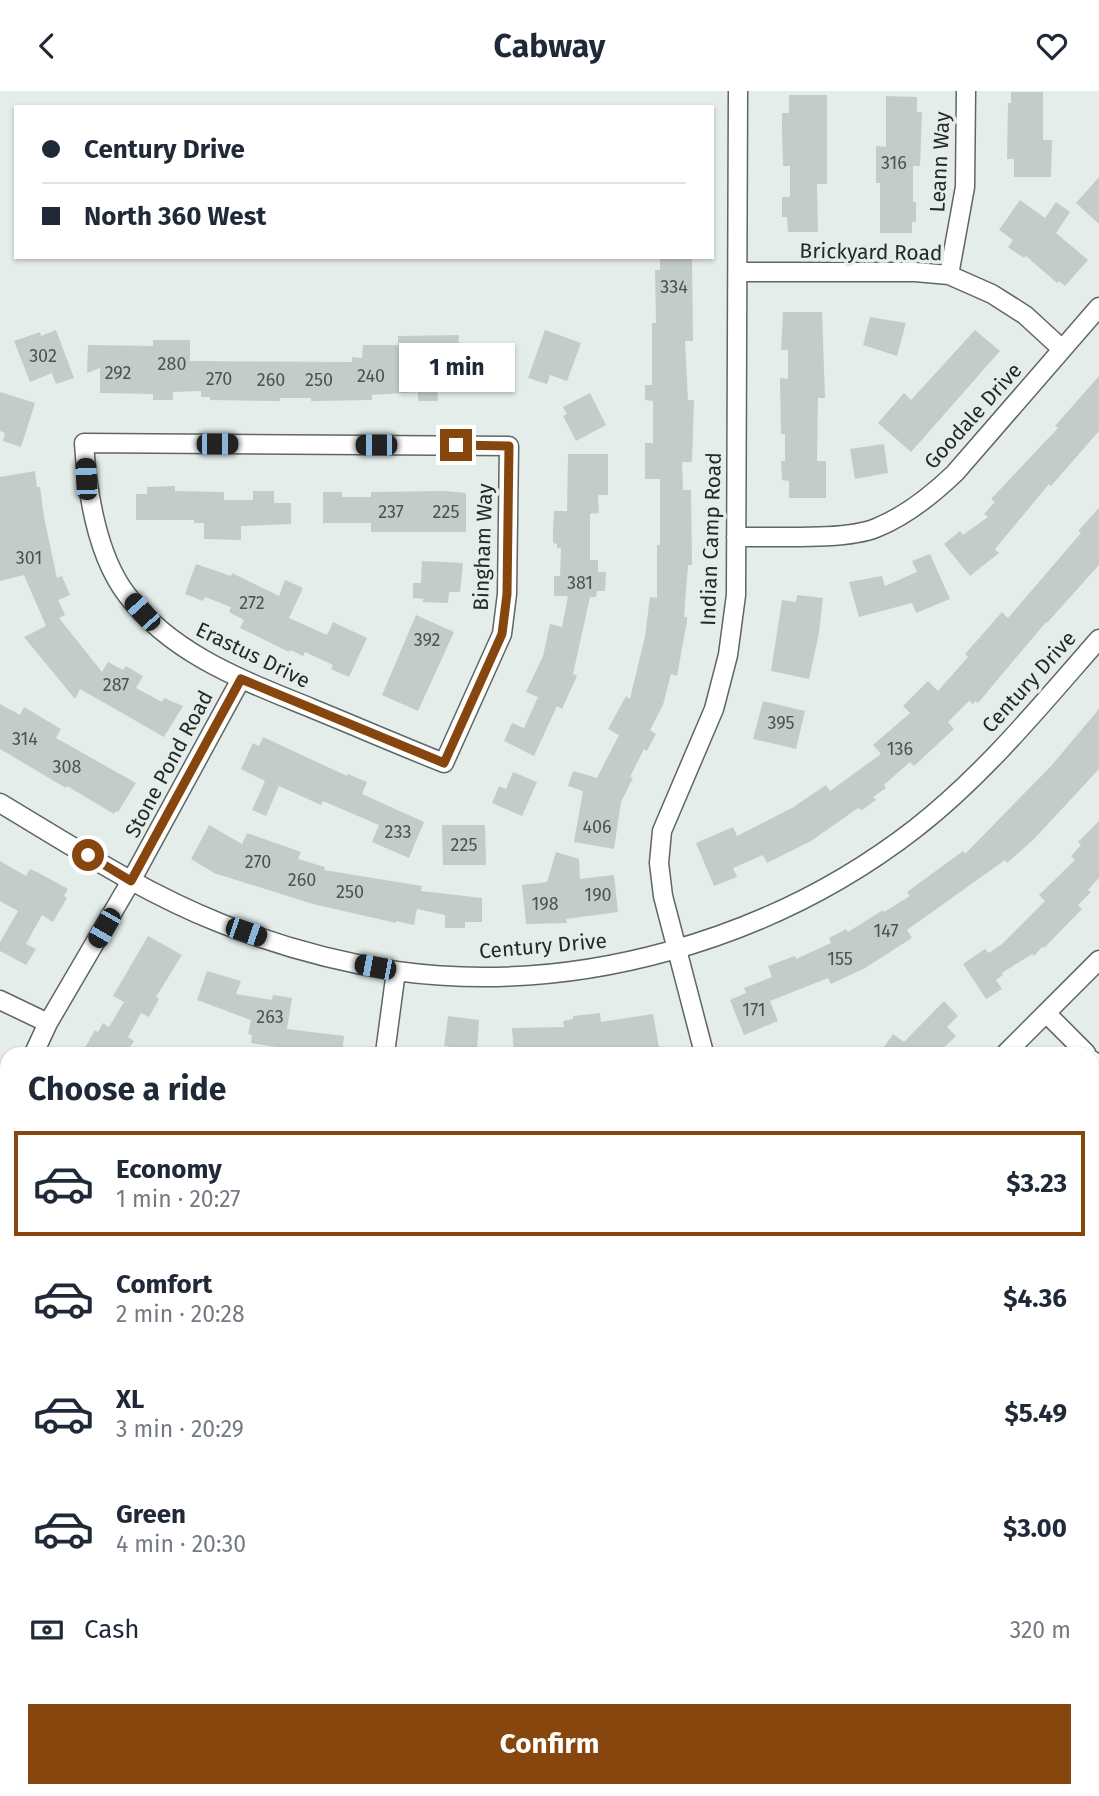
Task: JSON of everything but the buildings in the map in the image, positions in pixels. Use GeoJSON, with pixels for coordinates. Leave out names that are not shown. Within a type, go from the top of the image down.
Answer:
{"type":"FeatureCollection","features":[{"type":"Feature","properties":{"kind":"street","name":"Indian Camp Road"},"geometry":{"type":"LineString","coordinates":[[702,1047],[663,896],[659,863],[662,831],[714,709],[728,656],[736,595],[738,91]]}},
{"type":"Feature","properties":{"kind":"street","name":"Leann Way"},"geometry":{"type":"LineString","coordinates":[[950,275],[965,187],[966,91]]}},
{"type":"Feature","properties":{"kind":"street","name":"Brickyard Road"},"geometry":{"type":"LineString","coordinates":[[739,272],[915,272],[950,275],[992,294],[1025,315],[1062,349]]}},
{"type":"Feature","properties":{"kind":"street","name":"Goodale Drive"},"geometry":{"type":"LineString","coordinates":[[736,537],[841,535],[874,529],[902,514],[930,496],[955,473],[1099,307]]}},
{"type":"Feature","properties":{"kind":"street","name":"Bingham Way"},"geometry":{"type":"LineString","coordinates":[[84,443],[509,446],[507,594],[502,634],[444,763]]}},
{"type":"Feature","properties":{"kind":"street","name":"Erastus Drive"},"geometry":{"type":"LineString","coordinates":[[84,443],[86,479],[93,515],[107,557],[125,593],[159,631],[201,659],[241,679],[444,763]]}},
{"type":"Feature","properties":{"kind":"street","name":"Century Drive"},"geometry":{"type":"LineString","coordinates":[[0,803],[167,900],[222,923],[333,958],[396,971],[457,976],[514,975],[593,968],[677,949],[738,929],[795,904],[860,867],[916,828],[970,782],[1099,639]]}},
{"type":"Feature","properties":{"kind":"street","name":"Stone Pond Road"},"geometry":{"type":"LineString","coordinates":[[37,1047],[241,679]]}},
{"type":"Feature","properties":{"kind":"street"},"geometry":{"type":"LineString","coordinates":[[1012,1047],[1099,960]]}},
{"type":"Feature","properties":{"kind":"street"},"geometry":{"type":"LineString","coordinates":[[386,1047],[396,971]]}},
{"type":"Feature","properties":{"kind":"street"},"geometry":{"type":"LineString","coordinates":[[0,1000],[48,1023]]}},
{"type":"Feature","properties":{"kind":"street"},"geometry":{"type":"LineString","coordinates":[[1046,1013],[1080,1047]]}},
{"type":"Feature","properties":{"kind":"route"},"geometry":{"type":"LineString","coordinates":[[88,855],[131,881],[241,679],[444,763],[502,634],[507,594],[509,446],[456,445]]}}]}
